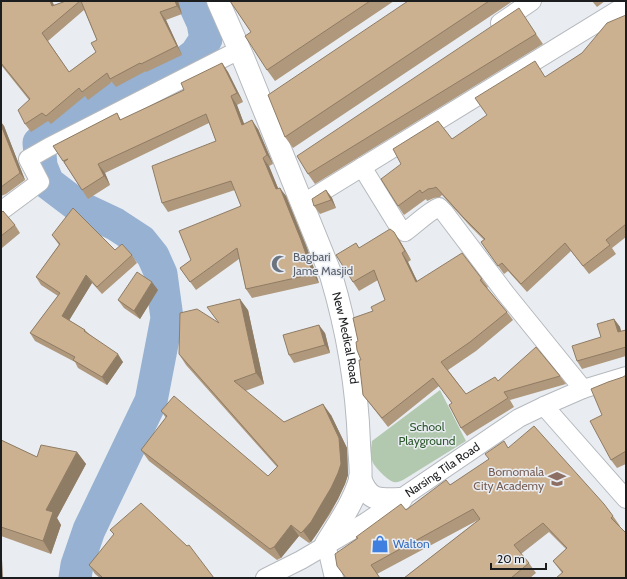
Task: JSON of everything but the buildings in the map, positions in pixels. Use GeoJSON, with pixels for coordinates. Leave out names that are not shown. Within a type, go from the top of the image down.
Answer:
{"type":"FeatureCollection","features":[{"type":"Feature","properties":{"kind":"street","name":"New Medical Road"},"geometry":{"type":"LineString","coordinates":[[218,1],[239,50],[268,99],[293,160],[302,204],[331,275],[342,312],[353,369],[356,396],[360,478],[349,506],[326,544]]}},
{"type":"Feature","properties":{"kind":"street"},"geometry":{"type":"LineString","coordinates":[[488,30],[532,1]]}},
{"type":"Feature","properties":{"kind":"street"},"geometry":{"type":"LineString","coordinates":[[302,204],[626,5]]}},
{"type":"Feature","properties":{"kind":"street"},"geometry":{"type":"LineString","coordinates":[[1,212],[40,182],[28,159],[239,50]]}},
{"type":"Feature","properties":{"kind":"street"},"geometry":{"type":"LineString","coordinates":[[362,167],[399,228],[405,232],[435,209],[439,207],[444,212],[506,294],[583,390]]}},
{"type":"Feature","properties":{"kind":"street","name":"Narsing Tila Road"},"geometry":{"type":"LineString","coordinates":[[265,578],[301,560],[366,522],[519,418],[583,390],[626,376]]}},
{"type":"Feature","properties":{"kind":"street"},"geometry":{"type":"LineString","coordinates":[[544,406],[626,499]]}},
{"type":"Feature","properties":{"kind":"street"},"geometry":{"type":"LineString","coordinates":[[360,478],[363,486],[369,494],[376,498],[384,500],[401,499]]}},
{"type":"Feature","properties":{"kind":"street"},"geometry":{"type":"LineString","coordinates":[[326,544],[334,578]]}},
{"type":"Feature","properties":{"kind":"green space","name":"School Playground"},"geometry":{"type":"Polygon","coordinates":[[[440,390],[466,441],[403,480],[396,482],[391,481],[382,474],[373,463],[371,455],[372,441],[440,390]]]}},
{"type":"Feature","properties":{"kind":"waterway"},"geometry":{"type":"LineString","coordinates":[[75,578],[77,565],[89,530],[151,401],[167,318],[161,274],[153,256],[141,241],[115,224],[81,208],[48,183],[41,166],[39,143],[51,132],[71,120],[174,71],[196,54],[206,39],[203,23],[193,1]]}},
{"type":"Feature","properties":{"kind":"place","name":"Bagbari Jame Masjid"},"geometry":{"type":"Point","coordinates":[280,264]}},
{"type":"Feature","properties":{"kind":"place","name":"Bornomala City Academy"},"geometry":{"type":"Point","coordinates":[557,479]}},
{"type":"Feature","properties":{"kind":"place","name":"Walton"},"geometry":{"type":"Point","coordinates":[380,544]}}]}
